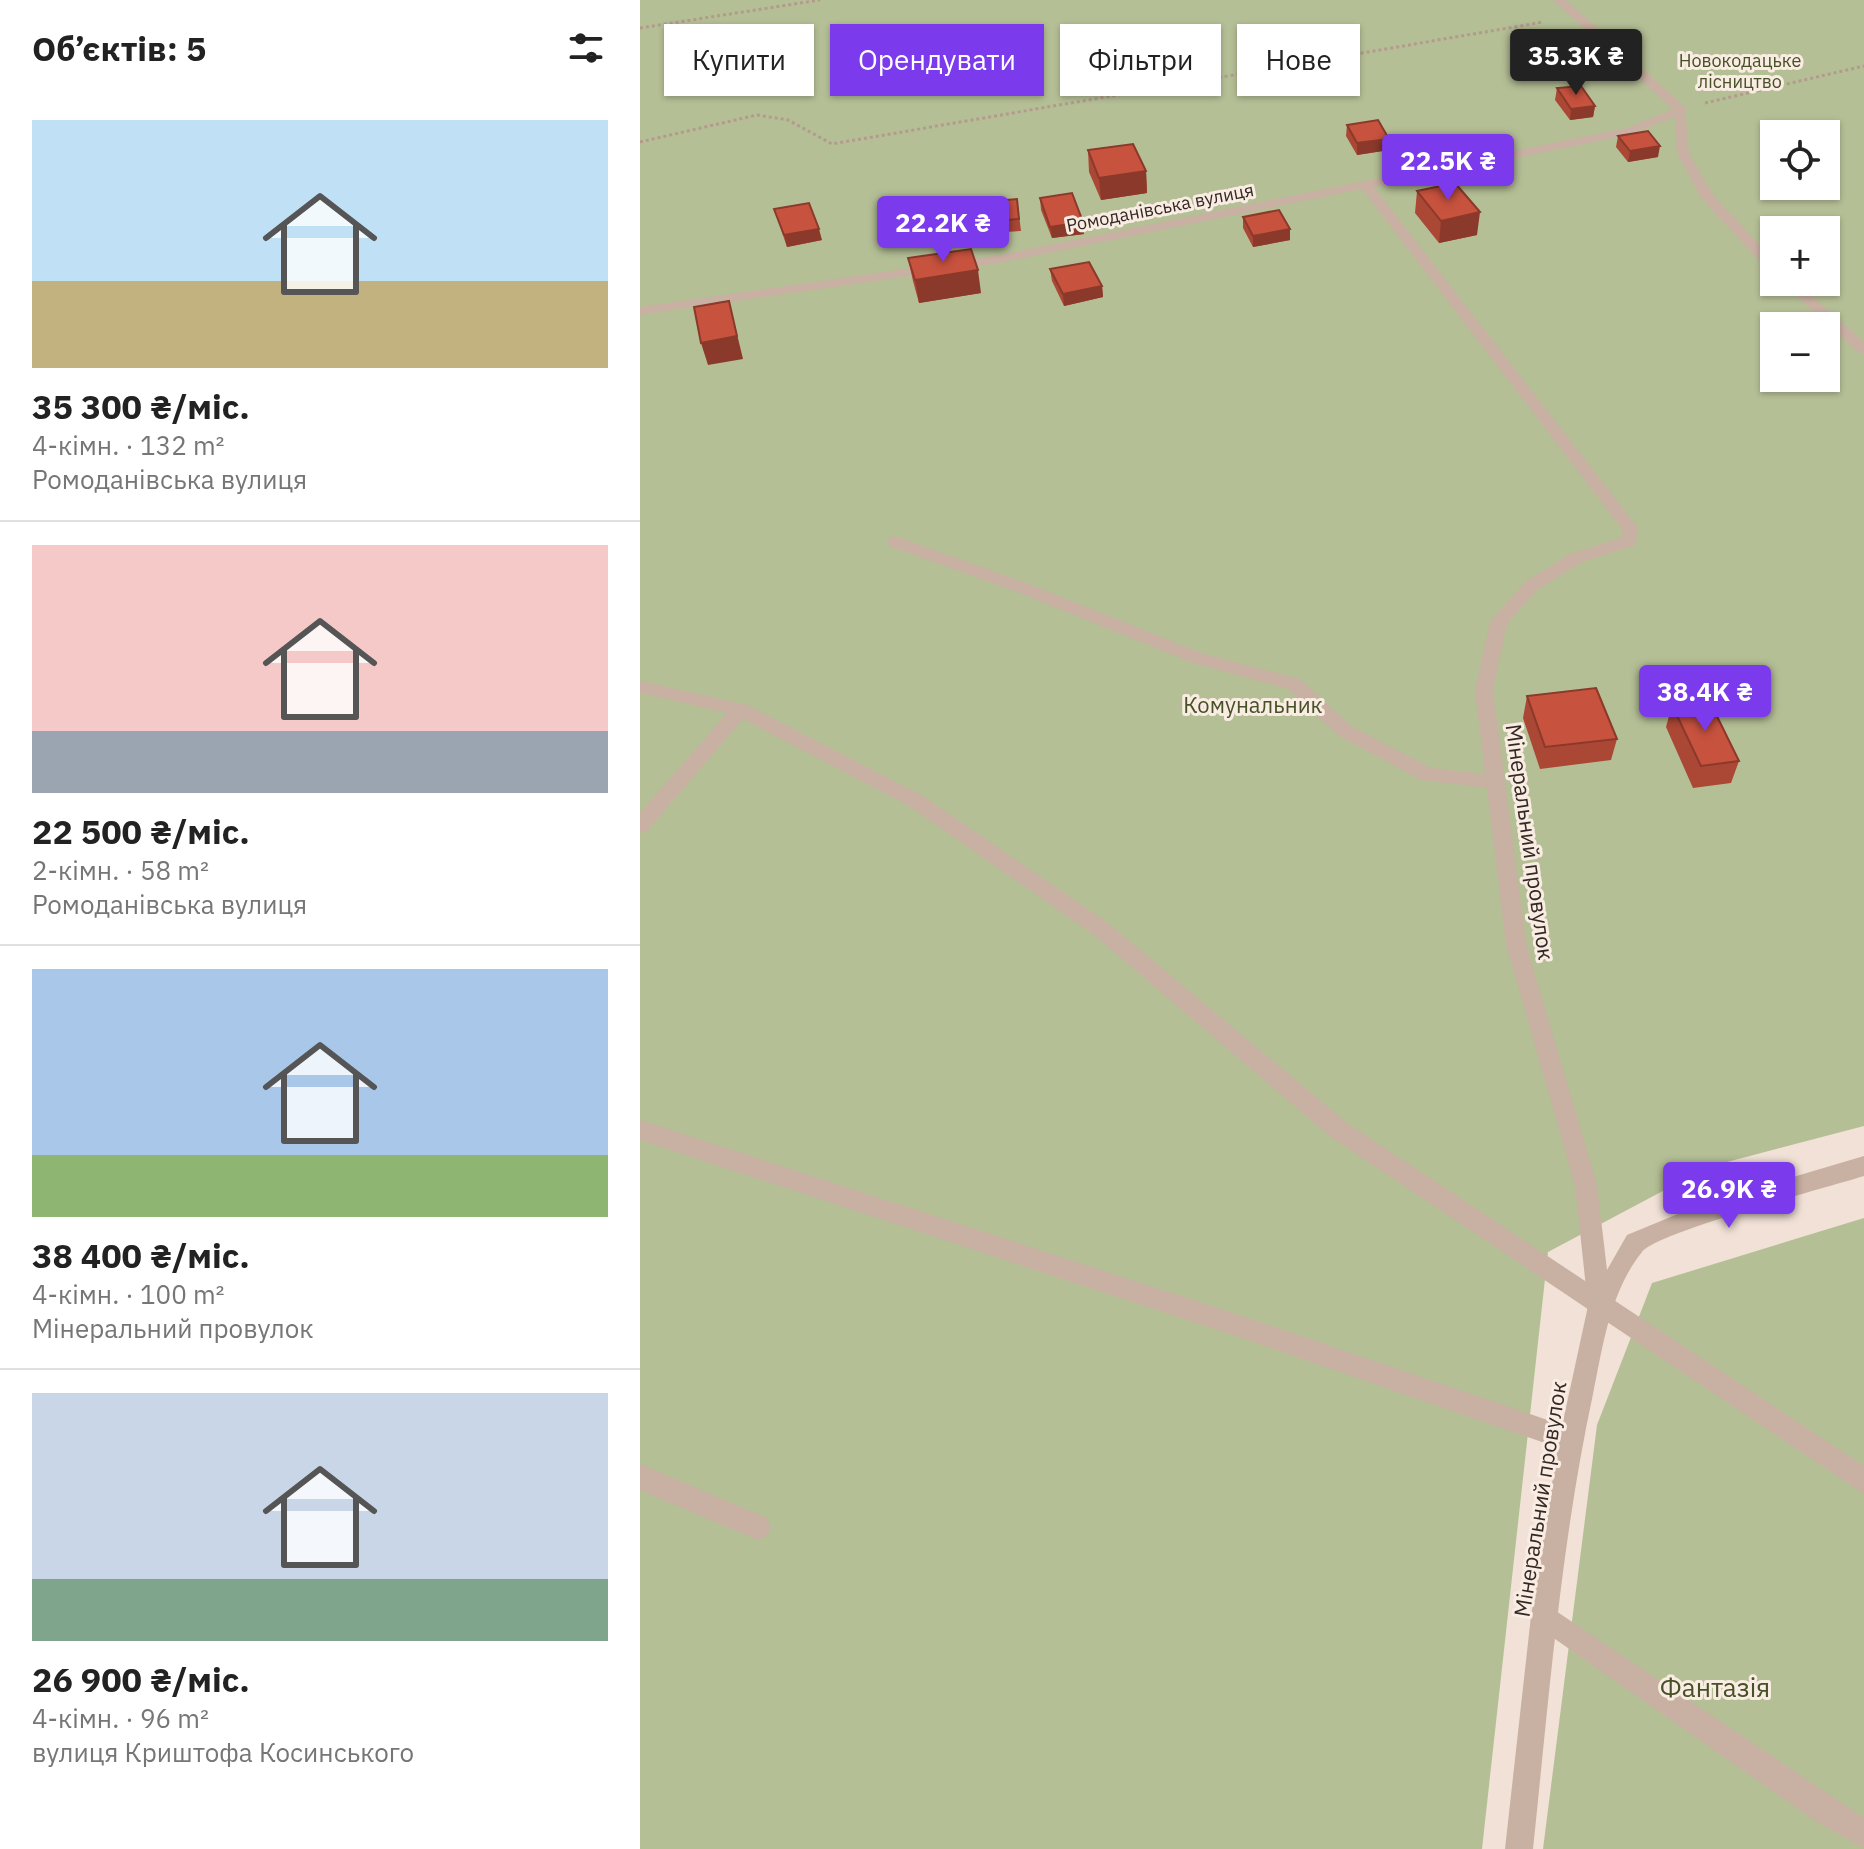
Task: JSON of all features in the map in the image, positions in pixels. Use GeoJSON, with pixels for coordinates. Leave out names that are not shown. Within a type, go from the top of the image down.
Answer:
{"type":"FeatureCollection","features":[{"type":"Feature","properties":{"kind":"street"},"geometry":{"type":"LineString","coordinates":[[1559,0],[1681,110],[1683,153],[1708,198],[1760,253]]}},
{"type":"Feature","properties":{"kind":"street","name":"Ромоданівська вулиця"},"geometry":{"type":"LineString","coordinates":[[640,311],[1000,259],[1629,131],[1681,110]]}},
{"type":"Feature","properties":{"kind":"street","name":"Мінеральний провулок"},"geometry":{"type":"LineString","coordinates":[[1366,185],[1630,528],[1629,541],[1576,558],[1531,586],[1499,622],[1484,690],[1516,944],[1586,1185],[1600,1306],[1571,1440],[1544,1616],[1519,1849]]}},
{"type":"Feature","properties":{"kind":"street"},"geometry":{"type":"LineString","coordinates":[[1804,296],[1864,350]]}},
{"type":"Feature","properties":{"kind":"street"},"geometry":{"type":"LineString","coordinates":[[895,542],[1023,588],[1199,659],[1294,684],[1345,731],[1428,775],[1495,782]]}},
{"type":"Feature","properties":{"kind":"street"},"geometry":{"type":"LineString","coordinates":[[640,687],[741,710],[916,801],[1101,929],[1339,1130],[1864,1481]]}},
{"type":"Feature","properties":{"kind":"street"},"geometry":{"type":"LineString","coordinates":[[640,826],[741,710]]}},
{"type":"Feature","properties":{"kind":"street"},"geometry":{"type":"LineString","coordinates":[[640,1130],[1239,1326],[1571,1440]]}},
{"type":"Feature","properties":{"kind":"street"},"geometry":{"type":"LineString","coordinates":[[1600,1306],[1635,1242],[1702,1214],[1864,1166]]}},
{"type":"Feature","properties":{"kind":"street"},"geometry":{"type":"LineString","coordinates":[[640,1477],[758,1527]]}},
{"type":"Feature","properties":{"kind":"street"},"geometry":{"type":"LineString","coordinates":[[1544,1616],[1827,1812],[1864,1834]]}},
{"type":"Feature","properties":{"kind":"path"},"geometry":{"type":"LineString","coordinates":[[640,28],[820,0]]}},
{"type":"Feature","properties":{"kind":"path"},"geometry":{"type":"LineString","coordinates":[[640,142],[757,115],[788,120],[832,144],[1276,70],[1575,16]]}},
{"type":"Feature","properties":{"kind":"path"},"geometry":{"type":"LineString","coordinates":[[1681,110],[1864,66]]}},
{"type":"Feature","properties":{"kind":"green space","name":"Комунальник"},"geometry":{"type":"Polygon","coordinates":[[[640,0],[1864,0],[1864,1126],[1708,1167],[1548,1252],[1482,1849],[640,1849],[640,0]]]}},
{"type":"Feature","properties":{"kind":"green space","name":"Фантазія"},"geometry":{"type":"Polygon","coordinates":[[[1864,1218],[1864,1849],[1543,1849],[1597,1425],[1652,1283],[1864,1218]]]}},
{"type":"Feature","properties":{"kind":"building"},"geometry":{"type":"Polygon","coordinates":[[[1581,86],[1595,106],[1571,109],[1557,88],[1581,86]]]}},
{"type":"Feature","properties":{"kind":"building"},"geometry":{"type":"Polygon","coordinates":[[[1378,120],[1389,139],[1357,143],[1347,125],[1378,120]]]}},
{"type":"Feature","properties":{"kind":"building"},"geometry":{"type":"Polygon","coordinates":[[[1648,131],[1660,146],[1630,151],[1618,136],[1648,131]]]}},
{"type":"Feature","properties":{"kind":"building"},"geometry":{"type":"Polygon","coordinates":[[[1133,144],[1146,171],[1099,178],[1088,150],[1133,144]]]}},
{"type":"Feature","properties":{"kind":"building"},"geometry":{"type":"Polygon","coordinates":[[[1455,183],[1480,212],[1441,221],[1417,191],[1455,183]]]}},
{"type":"Feature","properties":{"kind":"building"},"geometry":{"type":"Polygon","coordinates":[[[1072,193],[1083,222],[1050,227],[1040,198],[1072,193]]]}},
{"type":"Feature","properties":{"kind":"building"},"geometry":{"type":"Polygon","coordinates":[[[1017,199],[1019,219],[987,222],[985,202],[1017,199]]]}},
{"type":"Feature","properties":{"kind":"building"},"geometry":{"type":"Polygon","coordinates":[[[809,203],[819,229],[784,235],[774,209],[809,203]]]}},
{"type":"Feature","properties":{"kind":"building"},"geometry":{"type":"Polygon","coordinates":[[[1279,210],[1290,229],[1253,236],[1243,217],[1279,210]]]}},
{"type":"Feature","properties":{"kind":"building"},"geometry":{"type":"Polygon","coordinates":[[[971,249],[978,270],[915,280],[908,258],[971,249]]]}},
{"type":"Feature","properties":{"kind":"building"},"geometry":{"type":"Polygon","coordinates":[[[1089,262],[1102,286],[1063,294],[1050,269],[1089,262]]]}},
{"type":"Feature","properties":{"kind":"building"},"geometry":{"type":"Polygon","coordinates":[[[729,301],[737,336],[701,343],[694,307],[729,301]]]}},
{"type":"Feature","properties":{"kind":"building"},"geometry":{"type":"Polygon","coordinates":[[[1596,688],[1617,739],[1545,747],[1527,696],[1596,688]]]}},
{"type":"Feature","properties":{"kind":"building"},"geometry":{"type":"Polygon","coordinates":[[[1709,700],[1739,761],[1701,766],[1672,705],[1709,700]]]}},
{"type":"Feature","properties":{"kind":"park label","name":"Новокодацьке лісництво"},"geometry":{"type":"Point","coordinates":[1740,71]}}]}
